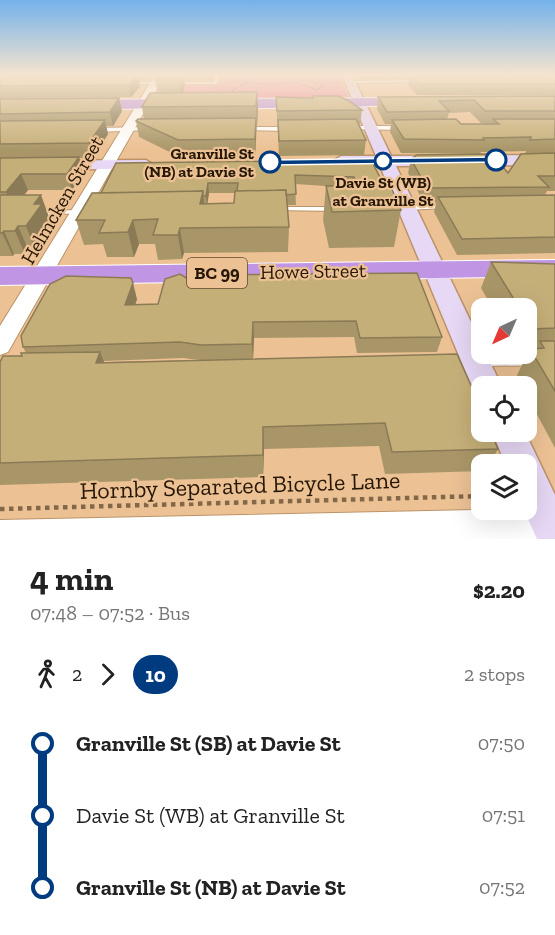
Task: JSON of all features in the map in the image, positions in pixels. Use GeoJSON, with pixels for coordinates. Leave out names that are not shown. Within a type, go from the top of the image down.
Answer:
{"type":"FeatureCollection","features":[{"type":"Feature","properties":{"kind":"highway"},"geometry":{"type":"LineString","coordinates":[[74,105],[425,102]]}},
{"type":"Feature","properties":{"kind":"highway","name":"Howe Street"},"geometry":{"type":"LineString","coordinates":[[0,276],[555,268]]}},
{"type":"Feature","properties":{"kind":"main road"},"geometry":{"type":"LineString","coordinates":[[360,102],[402,208],[434,270],[470,363],[479,376]]}},
{"type":"Feature","properties":{"kind":"main road"},"geometry":{"type":"LineString","coordinates":[[328,161],[555,160]]}},
{"type":"Feature","properties":{"kind":"main road"},"geometry":{"type":"LineString","coordinates":[[0,166],[165,164]]}},
{"type":"Feature","properties":{"kind":"main road"},"geometry":{"type":"LineString","coordinates":[[537,495],[553,528]]}},
{"type":"Feature","properties":{"kind":"street","name":"Helmcken Street"},"geometry":{"type":"LineString","coordinates":[[0,346],[42,275],[84,212],[107,165],[145,100]]}},
{"type":"Feature","properties":{"kind":"street"},"geometry":{"type":"LineString","coordinates":[[0,537],[553,528]]}},
{"type":"Feature","properties":{"kind":"lane"},"geometry":{"type":"LineString","coordinates":[[241,124],[248,125]]}},
{"type":"Feature","properties":{"kind":"lane"},"geometry":{"type":"LineString","coordinates":[[347,128],[404,128]]}},
{"type":"Feature","properties":{"kind":"lane"},"geometry":{"type":"LineString","coordinates":[[93,130],[154,129]]}},
{"type":"Feature","properties":{"kind":"lane"},"geometry":{"type":"LineString","coordinates":[[234,129],[299,129]]}},
{"type":"Feature","properties":{"kind":"lane"},"geometry":{"type":"LineString","coordinates":[[402,208],[450,207]]}},
{"type":"Feature","properties":{"kind":"lane"},"geometry":{"type":"LineString","coordinates":[[269,210],[346,209]]}},
{"type":"Feature","properties":{"kind":"lane"},"geometry":{"type":"LineString","coordinates":[[22,213],[84,212]]}},
{"type":"Feature","properties":{"kind":"lane"},"geometry":{"type":"LineString","coordinates":[[470,363],[555,361]]}},
{"type":"Feature","properties":{"kind":"path","name":"Hornby Separated Bicycle Lane"},"geometry":{"type":"LineString","coordinates":[[0,509],[471,496]]}},
{"type":"Feature","properties":{"kind":"shaded area"},"geometry":{"type":"Polygon","coordinates":[[[180,100],[252,100],[180,101],[180,100]]]}},
{"type":"Feature","properties":{"kind":"building"},"geometry":{"type":"Polygon","coordinates":[[[0,100],[118,100],[110,112],[0,114],[0,100]]]}},
{"type":"Feature","properties":{"kind":"building"},"geometry":{"type":"Polygon","coordinates":[[[146,100],[256,100],[256,106],[142,107],[146,100]]]}},
{"type":"Feature","properties":{"kind":"building"},"geometry":{"type":"Polygon","coordinates":[[[276,100],[347,100],[362,110],[277,111],[276,100]]]}},
{"type":"Feature","properties":{"kind":"building"},"geometry":{"type":"Polygon","coordinates":[[[380,100],[469,100],[439,101],[449,111],[387,112],[380,100]]]}},
{"type":"Feature","properties":{"kind":"building"},"geometry":{"type":"Polygon","coordinates":[[[474,100],[555,100],[555,111],[485,111],[474,100]]]}},
{"type":"Feature","properties":{"kind":"building"},"geometry":{"type":"Polygon","coordinates":[[[256,118],[255,139],[178,140],[136,121],[138,119],[256,118]]]}},
{"type":"Feature","properties":{"kind":"building"},"geometry":{"type":"Polygon","coordinates":[[[356,119],[366,140],[279,141],[278,120],[356,119]]]}},
{"type":"Feature","properties":{"kind":"building"},"geometry":{"type":"Polygon","coordinates":[[[456,119],[461,124],[499,124],[493,119],[555,119],[555,139],[530,140],[531,137],[483,138],[484,140],[404,139],[392,120],[456,119]]]}},
{"type":"Feature","properties":{"kind":"building"},"geometry":{"type":"Polygon","coordinates":[[[105,120],[89,143],[0,144],[0,121],[105,120]]]}},
{"type":"Feature","properties":{"kind":"building"},"geometry":{"type":"Polygon","coordinates":[[[555,153],[555,176],[538,176],[549,187],[427,188],[411,159],[417,155],[492,154],[508,173],[521,154],[555,153]]]}},
{"type":"Feature","properties":{"kind":"building"},"geometry":{"type":"Polygon","coordinates":[[[79,157],[67,174],[21,174],[6,192],[0,192],[0,158],[79,157]]]}},
{"type":"Feature","properties":{"kind":"building"},"geometry":{"type":"Polygon","coordinates":[[[371,160],[384,185],[357,185],[354,177],[295,175],[296,194],[286,195],[286,190],[237,191],[238,183],[208,183],[206,196],[203,196],[203,191],[101,193],[116,163],[371,160]]]}},
{"type":"Feature","properties":{"kind":"building"},"geometry":{"type":"Polygon","coordinates":[[[390,185],[401,210],[332,212],[326,186],[390,185]]]}},
{"type":"Feature","properties":{"kind":"building"},"geometry":{"type":"Polygon","coordinates":[[[286,190],[289,227],[180,228],[178,235],[153,235],[158,219],[133,220],[128,232],[99,233],[105,220],[76,220],[92,193],[203,191],[200,204],[234,203],[235,191],[286,190]]]}},
{"type":"Feature","properties":{"kind":"building"},"geometry":{"type":"Polygon","coordinates":[[[0,195],[41,195],[34,204],[42,204],[26,226],[18,226],[15,231],[0,233],[0,195]]]}},
{"type":"Feature","properties":{"kind":"building"},"geometry":{"type":"Polygon","coordinates":[[[555,195],[555,237],[462,239],[438,197],[555,195]]]}},
{"type":"Feature","properties":{"kind":"building"},"geometry":{"type":"Polygon","coordinates":[[[491,262],[555,264],[555,328],[537,329],[537,298],[513,298],[491,262]]]}},
{"type":"Feature","properties":{"kind":"building"},"geometry":{"type":"Polygon","coordinates":[[[417,273],[442,337],[360,338],[356,321],[253,322],[252,344],[201,345],[180,342],[23,347],[21,336],[50,284],[66,276],[131,278],[133,283],[125,305],[158,304],[165,279],[180,274],[188,279],[209,278],[210,275],[417,273]]]}},
{"type":"Feature","properties":{"kind":"building"},"geometry":{"type":"Polygon","coordinates":[[[540,341],[555,341],[555,391],[537,361],[537,348],[544,348],[540,341]]]}},
{"type":"Feature","properties":{"kind":"building"},"geometry":{"type":"Polygon","coordinates":[[[100,352],[96,363],[457,354],[471,385],[471,442],[495,442],[498,449],[392,452],[385,423],[263,427],[263,455],[0,463],[0,362],[3,356],[22,356],[21,353],[100,352]]]}},
{"type":"Feature","properties":{"kind":"bus line","name":"10"},"geometry":{"type":"LineString","coordinates":[[270,162],[496,160]]}},
{"type":"Feature","properties":{"kind":"place","name":"Davie St (WB) at Granville St"},"geometry":{"type":"Point","coordinates":[383,161]}},
{"type":"Feature","properties":{"kind":"place","name":"Granville St (NB) at Davie St"},"geometry":{"type":"Point","coordinates":[270,162]}}]}
